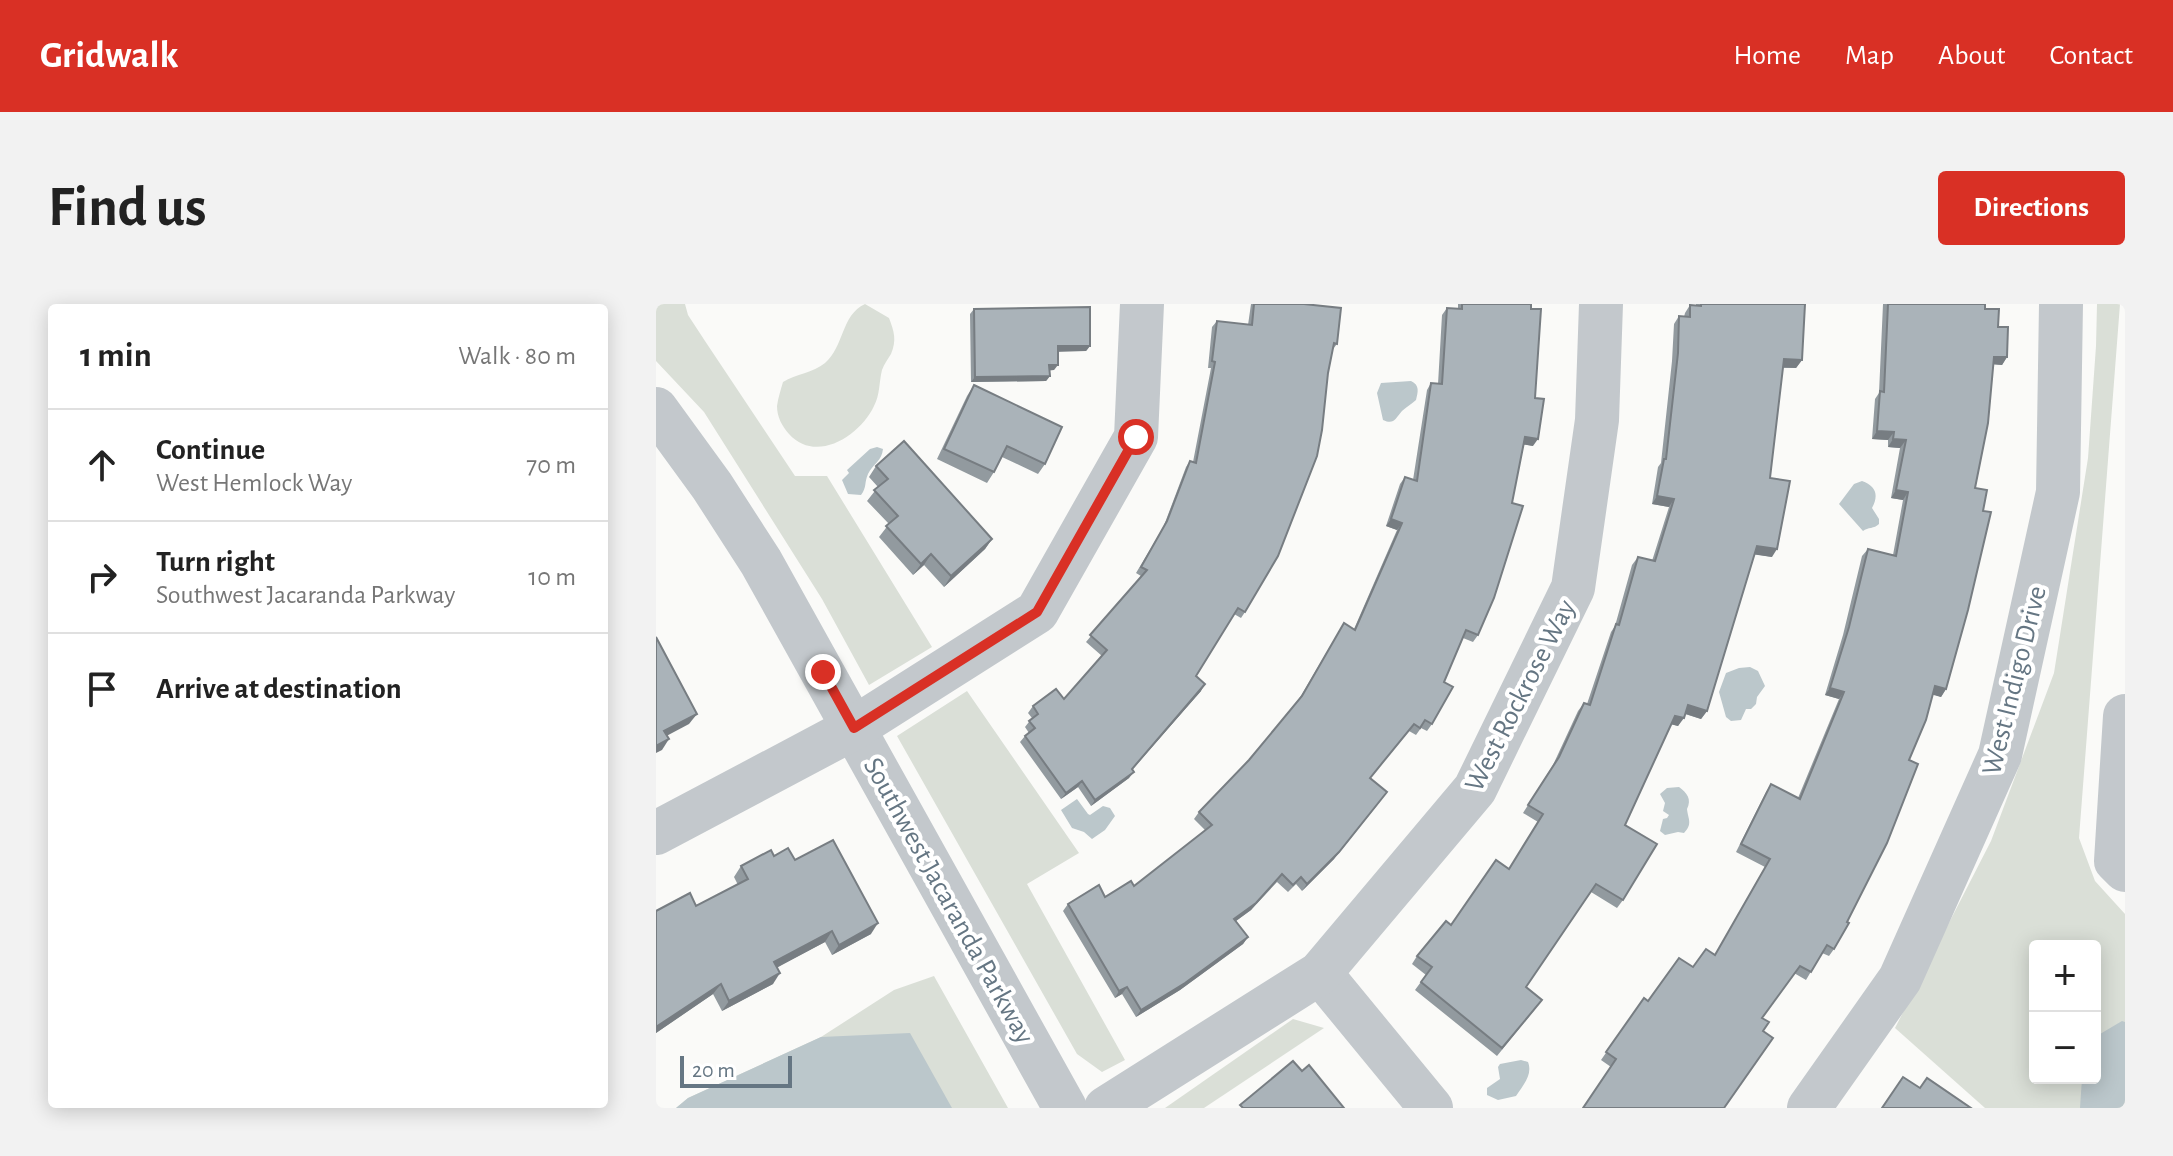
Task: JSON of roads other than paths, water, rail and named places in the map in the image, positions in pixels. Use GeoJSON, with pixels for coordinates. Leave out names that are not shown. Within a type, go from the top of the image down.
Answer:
{"type":"FeatureCollection","features":[{"type":"Feature","properties":{"kind":"street"},"geometry":{"type":"LineString","coordinates":[[656,833],[854,728],[1037,612],[1136,437],[1142,304]]}},
{"type":"Feature","properties":{"kind":"street","name":"West Rockrose Way"},"geometry":{"type":"LineString","coordinates":[[1106,1108],[1320,973],[1475,789],[1573,588],[1597,420],[1601,304]]}},
{"type":"Feature","properties":{"kind":"street","name":"West Indigo Drive"},"geometry":{"type":"LineString","coordinates":[[1809,1108],[1900,979],[2000,755],[2058,492],[2061,304]]}},
{"type":"Feature","properties":{"kind":"street","name":"Southwest Jacaranda Parkway"},"geometry":{"type":"LineString","coordinates":[[656,409],[712,486],[761,562],[1065,1108]]}},
{"type":"Feature","properties":{"kind":"street"},"geometry":{"type":"LineString","coordinates":[[2125,716],[2116,861],[2125,870]]}},
{"type":"Feature","properties":{"kind":"street"},"geometry":{"type":"LineString","coordinates":[[1320,973],[1431,1108]]}}]}
